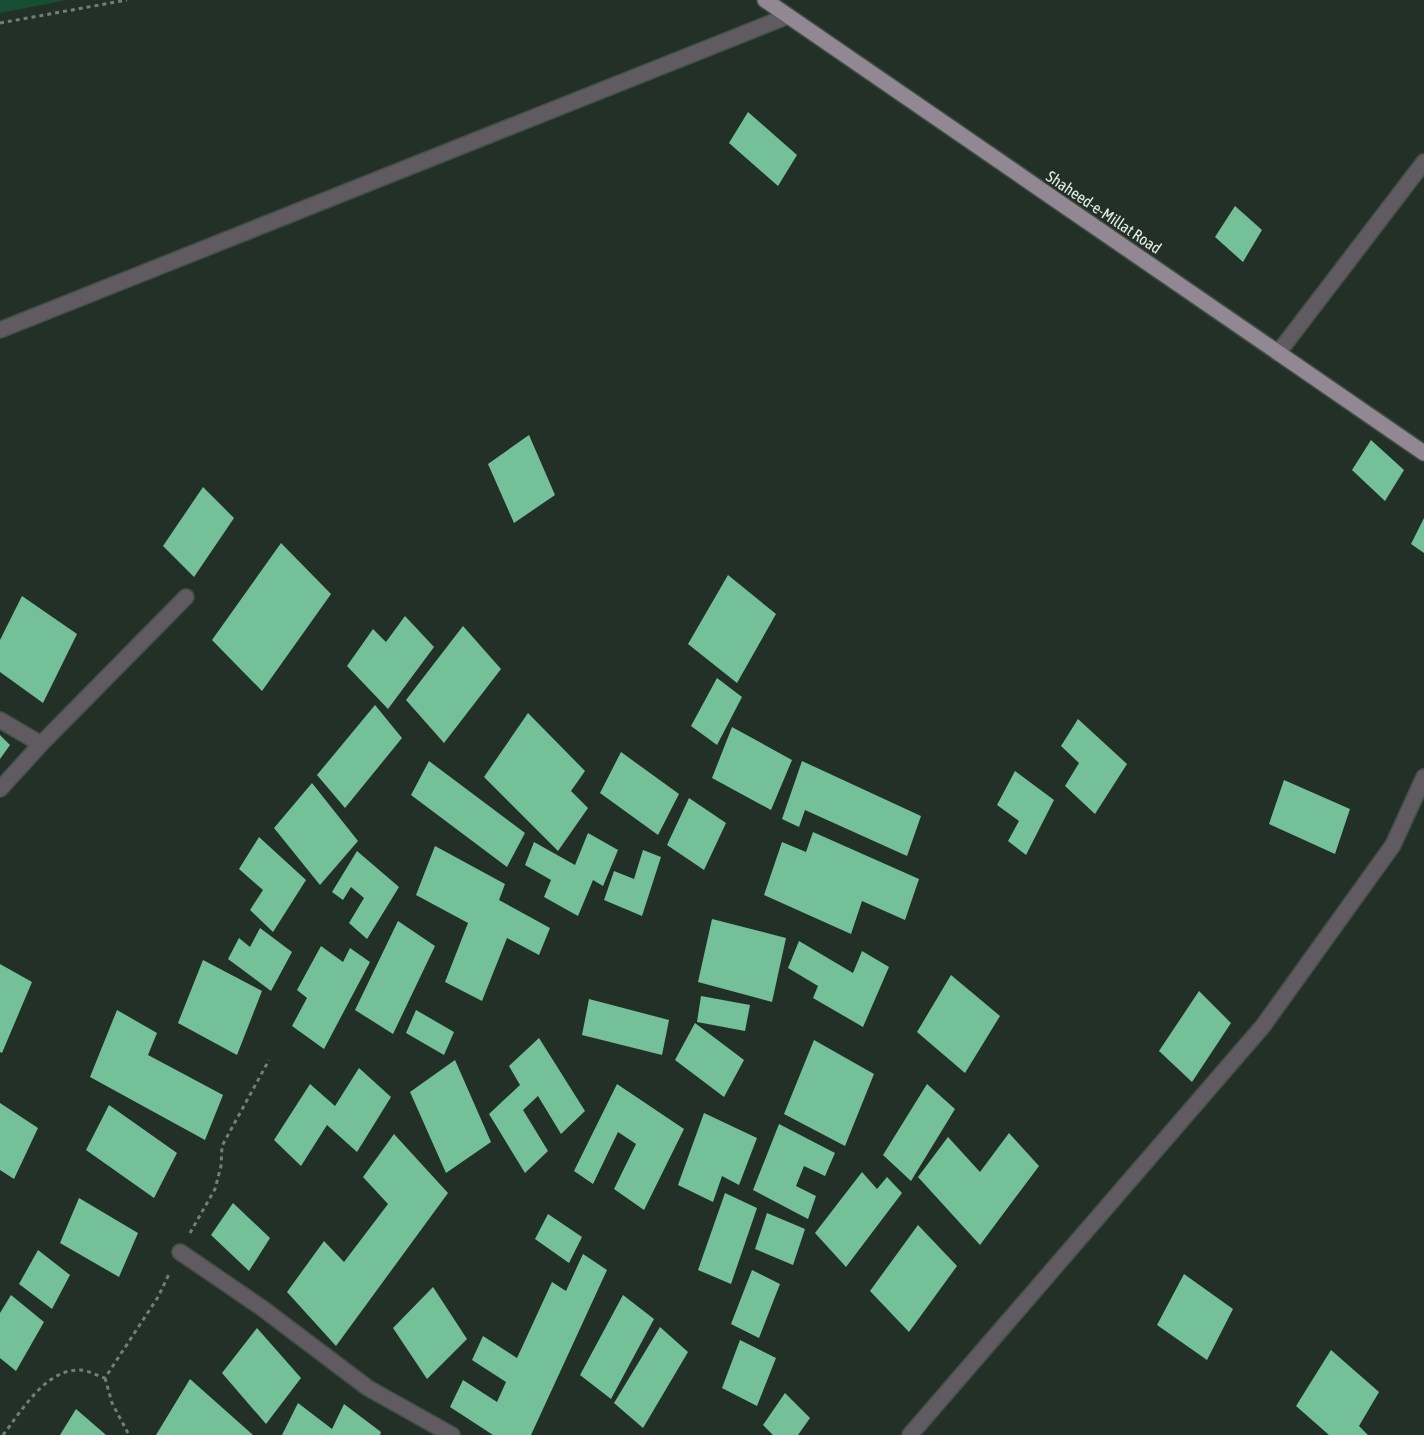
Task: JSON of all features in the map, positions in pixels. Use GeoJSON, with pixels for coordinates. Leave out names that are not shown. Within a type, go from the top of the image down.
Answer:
{"type":"FeatureCollection","features":[{"type":"Feature","properties":{"kind":"main road","name":"Shaheed-e-Millat Road"},"geometry":{"type":"LineString","coordinates":[[765,0],[1424,453]]}},
{"type":"Feature","properties":{"kind":"street"},"geometry":{"type":"LineString","coordinates":[[0,330],[788,16]]}},
{"type":"Feature","properties":{"kind":"street"},"geometry":{"type":"LineString","coordinates":[[1278,353],[1424,162]]}},
{"type":"Feature","properties":{"kind":"street"},"geometry":{"type":"LineString","coordinates":[[0,790],[41,744],[186,597]]}},
{"type":"Feature","properties":{"kind":"street"},"geometry":{"type":"LineString","coordinates":[[0,720],[41,744]]}},
{"type":"Feature","properties":{"kind":"street"},"geometry":{"type":"LineString","coordinates":[[910,1435],[1263,1026],[1393,845],[1424,777]]}},
{"type":"Feature","properties":{"kind":"street"},"geometry":{"type":"LineString","coordinates":[[180,1252],[262,1308],[368,1388],[452,1435]]}},
{"type":"Feature","properties":{"kind":"path"},"geometry":{"type":"LineString","coordinates":[[0,23],[127,0]]}},
{"type":"Feature","properties":{"kind":"path"},"geometry":{"type":"LineString","coordinates":[[129,1435],[112,1403],[105,1378],[158,1297],[180,1252],[215,1189],[221,1166],[222,1146],[269,1060]]}},
{"type":"Feature","properties":{"kind":"path"},"geometry":{"type":"LineString","coordinates":[[2,1435],[42,1386],[58,1375],[80,1370],[105,1378]]}},
{"type":"Feature","properties":{"kind":"green space"},"geometry":{"type":"Polygon","coordinates":[[[0,0],[67,0],[0,13],[0,0]]]}},
{"type":"Feature","properties":{"kind":"building"},"geometry":{"type":"Polygon","coordinates":[[[748,112],[797,155],[778,186],[729,143],[748,112]]]}},
{"type":"Feature","properties":{"kind":"building"},"geometry":{"type":"Polygon","coordinates":[[[1235,206],[1262,230],[1243,262],[1215,237],[1235,206]]]}},
{"type":"Feature","properties":{"kind":"building"},"geometry":{"type":"Polygon","coordinates":[[[529,435],[555,495],[514,523],[488,464],[529,435]]]}},
{"type":"Feature","properties":{"kind":"building"},"geometry":{"type":"Polygon","coordinates":[[[1371,440],[1404,470],[1385,501],[1352,470],[1371,440]]]}},
{"type":"Feature","properties":{"kind":"building"},"geometry":{"type":"Polygon","coordinates":[[[203,487],[234,518],[194,577],[163,546],[203,487]]]}},
{"type":"Feature","properties":{"kind":"building"},"geometry":{"type":"Polygon","coordinates":[[[1424,518],[1424,553],[1411,544],[1424,518]]]}},
{"type":"Feature","properties":{"kind":"building"},"geometry":{"type":"Polygon","coordinates":[[[281,543],[331,594],[262,691],[212,640],[281,543]]]}},
{"type":"Feature","properties":{"kind":"building"},"geometry":{"type":"Polygon","coordinates":[[[728,575],[776,614],[737,683],[688,644],[728,575]]]}},
{"type":"Feature","properties":{"kind":"building"},"geometry":{"type":"Polygon","coordinates":[[[22,596],[77,634],[43,703],[0,672],[0,640],[22,596]]]}},
{"type":"Feature","properties":{"kind":"building"},"geometry":{"type":"Polygon","coordinates":[[[405,616],[434,647],[388,709],[347,666],[373,629],[386,642],[405,616]]]}},
{"type":"Feature","properties":{"kind":"building"},"geometry":{"type":"Polygon","coordinates":[[[463,626],[501,669],[444,743],[406,700],[463,626]]]}},
{"type":"Feature","properties":{"kind":"building"},"geometry":{"type":"Polygon","coordinates":[[[717,678],[742,697],[717,745],[691,726],[717,678]]]}},
{"type":"Feature","properties":{"kind":"building"},"geometry":{"type":"Polygon","coordinates":[[[375,705],[402,738],[345,808],[317,775],[375,705]]]}},
{"type":"Feature","properties":{"kind":"building"},"geometry":{"type":"Polygon","coordinates":[[[528,713],[585,771],[571,791],[588,808],[558,851],[484,777],[528,713]]]}},
{"type":"Feature","properties":{"kind":"building"},"geometry":{"type":"Polygon","coordinates":[[[1078,719],[1127,764],[1095,814],[1065,786],[1079,763],[1061,746],[1078,719]]]}},
{"type":"Feature","properties":{"kind":"building"},"geometry":{"type":"Polygon","coordinates":[[[732,727],[792,760],[771,810],[712,778],[732,727]]]}},
{"type":"Feature","properties":{"kind":"building"},"geometry":{"type":"Polygon","coordinates":[[[0,735],[10,745],[0,759],[0,735]]]}},
{"type":"Feature","properties":{"kind":"building"},"geometry":{"type":"Polygon","coordinates":[[[621,752],[679,794],[658,835],[600,793],[621,752]]]}},
{"type":"Feature","properties":{"kind":"building"},"geometry":{"type":"Polygon","coordinates":[[[429,761],[525,833],[507,867],[411,795],[429,761]]]}},
{"type":"Feature","properties":{"kind":"building"},"geometry":{"type":"Polygon","coordinates":[[[802,761],[921,816],[907,856],[805,810],[799,827],[782,819],[802,761]]]}},
{"type":"Feature","properties":{"kind":"building"},"geometry":{"type":"Polygon","coordinates":[[[1015,771],[1054,800],[1026,855],[1008,841],[1019,821],[997,805],[1015,771]]]}},
{"type":"Feature","properties":{"kind":"building"},"geometry":{"type":"Polygon","coordinates":[[[1284,780],[1350,809],[1335,854],[1269,824],[1284,780]]]}},
{"type":"Feature","properties":{"kind":"building"},"geometry":{"type":"Polygon","coordinates":[[[312,783],[358,841],[320,885],[274,828],[312,783]]]}},
{"type":"Feature","properties":{"kind":"building"},"geometry":{"type":"Polygon","coordinates":[[[689,798],[726,823],[704,870],[667,845],[689,798]]]}},
{"type":"Feature","properties":{"kind":"building"},"geometry":{"type":"Polygon","coordinates":[[[813,832],[919,879],[905,920],[862,901],[851,934],[764,895],[782,842],[806,852],[813,832]]]}},
{"type":"Feature","properties":{"kind":"building"},"geometry":{"type":"Polygon","coordinates":[[[588,833],[618,850],[603,886],[593,880],[578,916],[544,897],[551,880],[525,865],[534,842],[575,865],[588,833]]]}},
{"type":"Feature","properties":{"kind":"building"},"geometry":{"type":"Polygon","coordinates":[[[259,837],[306,880],[273,932],[250,910],[263,890],[239,869],[259,837]]]}},
{"type":"Feature","properties":{"kind":"building"},"geometry":{"type":"Polygon","coordinates":[[[435,846],[505,884],[499,900],[550,928],[539,955],[507,938],[482,1001],[445,982],[468,923],[416,895],[435,846]]]}},
{"type":"Feature","properties":{"kind":"building"},"geometry":{"type":"Polygon","coordinates":[[[643,850],[661,857],[642,916],[604,900],[614,871],[634,879],[643,850]]]}},
{"type":"Feature","properties":{"kind":"building"},"geometry":{"type":"Polygon","coordinates":[[[357,851],[399,887],[367,939],[349,923],[364,898],[351,887],[343,900],[332,892],[357,851]]]}},
{"type":"Feature","properties":{"kind":"building"},"geometry":{"type":"Polygon","coordinates":[[[712,919],[786,938],[772,1002],[698,982],[712,919]]]}},
{"type":"Feature","properties":{"kind":"building"},"geometry":{"type":"Polygon","coordinates":[[[398,921],[435,946],[393,1034],[355,1010],[398,921]]]}},
{"type":"Feature","properties":{"kind":"building"},"geometry":{"type":"Polygon","coordinates":[[[260,928],[292,952],[271,991],[228,959],[239,938],[250,947],[260,928]]]}},
{"type":"Feature","properties":{"kind":"building"},"geometry":{"type":"Polygon","coordinates":[[[799,941],[853,973],[862,951],[889,967],[863,1027],[813,998],[818,986],[788,968],[799,941]]]}},
{"type":"Feature","properties":{"kind":"building"},"geometry":{"type":"Polygon","coordinates":[[[321,946],[343,962],[350,948],[370,962],[324,1049],[292,1026],[307,998],[297,990],[321,946]]]}},
{"type":"Feature","properties":{"kind":"building"},"geometry":{"type":"Polygon","coordinates":[[[203,960],[262,991],[237,1055],[178,1023],[203,960]]]}},
{"type":"Feature","properties":{"kind":"building"},"geometry":{"type":"Polygon","coordinates":[[[0,964],[32,982],[2,1053],[0,1052],[0,964]]]}},
{"type":"Feature","properties":{"kind":"building"},"geometry":{"type":"Polygon","coordinates":[[[951,975],[1000,1016],[965,1073],[917,1032],[951,975]]]}},
{"type":"Feature","properties":{"kind":"building"},"geometry":{"type":"Polygon","coordinates":[[[1199,991],[1231,1023],[1192,1082],[1159,1051],[1199,991]]]}},
{"type":"Feature","properties":{"kind":"building"},"geometry":{"type":"Polygon","coordinates":[[[701,996],[750,1005],[745,1031],[697,1022],[701,996]]]}},
{"type":"Feature","properties":{"kind":"building"},"geometry":{"type":"Polygon","coordinates":[[[589,999],[669,1020],[662,1055],[582,1035],[589,999]]]}},
{"type":"Feature","properties":{"kind":"building"},"geometry":{"type":"Polygon","coordinates":[[[117,1010],[157,1033],[148,1055],[223,1095],[205,1140],[90,1077],[117,1010]]]}},
{"type":"Feature","properties":{"kind":"building"},"geometry":{"type":"Polygon","coordinates":[[[416,1010],[454,1032],[444,1055],[406,1033],[416,1010]]]}},
{"type":"Feature","properties":{"kind":"building"},"geometry":{"type":"Polygon","coordinates":[[[695,1023],[744,1060],[724,1097],[675,1060],[695,1023]]]}},
{"type":"Feature","properties":{"kind":"building"},"geometry":{"type":"Polygon","coordinates":[[[539,1038],[585,1111],[561,1134],[538,1096],[523,1110],[548,1151],[525,1173],[489,1114],[520,1085],[509,1066],[539,1038]]]}},
{"type":"Feature","properties":{"kind":"building"},"geometry":{"type":"Polygon","coordinates":[[[814,1040],[874,1074],[845,1146],[784,1114],[814,1040]]]}},
{"type":"Feature","properties":{"kind":"building"},"geometry":{"type":"Polygon","coordinates":[[[455,1060],[491,1142],[446,1173],[410,1092],[455,1060]]]}},
{"type":"Feature","properties":{"kind":"building"},"geometry":{"type":"Polygon","coordinates":[[[359,1068],[391,1097],[357,1152],[327,1125],[301,1166],[274,1140],[310,1084],[335,1106],[359,1068]]]}},
{"type":"Feature","properties":{"kind":"building"},"geometry":{"type":"Polygon","coordinates":[[[617,1084],[684,1129],[644,1210],[614,1189],[636,1144],[618,1132],[593,1184],[574,1171],[617,1084]]]}},
{"type":"Feature","properties":{"kind":"building"},"geometry":{"type":"Polygon","coordinates":[[[927,1084],[955,1109],[911,1181],[883,1155],[927,1084]]]}},
{"type":"Feature","properties":{"kind":"building"},"geometry":{"type":"Polygon","coordinates":[[[0,1103],[38,1128],[14,1179],[0,1170],[0,1103]]]}},
{"type":"Feature","properties":{"kind":"building"},"geometry":{"type":"Polygon","coordinates":[[[109,1105],[177,1153],[154,1198],[86,1150],[109,1105]]]}},
{"type":"Feature","properties":{"kind":"building"},"geometry":{"type":"Polygon","coordinates":[[[704,1113],[757,1138],[739,1185],[722,1176],[713,1202],[678,1185],[704,1113]]]}},
{"type":"Feature","properties":{"kind":"building"},"geometry":{"type":"Polygon","coordinates":[[[779,1124],[835,1153],[825,1176],[804,1166],[796,1186],[816,1196],[808,1219],[753,1190],[779,1124]]]}},
{"type":"Feature","properties":{"kind":"building"},"geometry":{"type":"Polygon","coordinates":[[[1009,1133],[1039,1166],[980,1245],[918,1177],[948,1137],[980,1172],[1009,1133]]]}},
{"type":"Feature","properties":{"kind":"building"},"geometry":{"type":"Polygon","coordinates":[[[394,1134],[448,1193],[336,1346],[287,1292],[324,1241],[344,1262],[388,1204],[363,1177],[394,1134]]]}},
{"type":"Feature","properties":{"kind":"building"},"geometry":{"type":"Polygon","coordinates":[[[862,1172],[877,1189],[887,1177],[902,1193],[846,1267],[815,1233],[862,1172]]]}},
{"type":"Feature","properties":{"kind":"building"},"geometry":{"type":"Polygon","coordinates":[[[725,1193],[757,1208],[731,1284],[698,1270],[725,1193]]]}},
{"type":"Feature","properties":{"kind":"building"},"geometry":{"type":"Polygon","coordinates":[[[79,1198],[138,1233],[119,1277],[60,1243],[79,1198]]]}},
{"type":"Feature","properties":{"kind":"building"},"geometry":{"type":"Polygon","coordinates":[[[233,1203],[270,1238],[249,1271],[211,1235],[233,1203]]]}},
{"type":"Feature","properties":{"kind":"building"},"geometry":{"type":"Polygon","coordinates":[[[767,1213],[805,1229],[793,1265],[755,1249],[767,1213]]]}},
{"type":"Feature","properties":{"kind":"building"},"geometry":{"type":"Polygon","coordinates":[[[548,1214],[582,1237],[569,1263],[535,1239],[548,1214]]]}},
{"type":"Feature","properties":{"kind":"building"},"geometry":{"type":"Polygon","coordinates":[[[918,1225],[957,1266],[909,1332],[870,1291],[918,1225]]]}},
{"type":"Feature","properties":{"kind":"building"},"geometry":{"type":"Polygon","coordinates":[[[38,1250],[70,1275],[52,1309],[19,1284],[38,1250]]]}},
{"type":"Feature","properties":{"kind":"building"},"geometry":{"type":"Polygon","coordinates":[[[583,1254],[607,1270],[531,1435],[493,1435],[450,1407],[463,1380],[497,1402],[506,1382],[472,1360],[483,1336],[517,1358],[552,1282],[566,1291],[583,1254]]]}},
{"type":"Feature","properties":{"kind":"building"},"geometry":{"type":"Polygon","coordinates":[[[752,1270],[780,1284],[759,1338],[731,1324],[752,1270]]]}},
{"type":"Feature","properties":{"kind":"building"},"geometry":{"type":"Polygon","coordinates":[[[1184,1274],[1233,1309],[1207,1360],[1157,1325],[1184,1274]]]}},
{"type":"Feature","properties":{"kind":"building"},"geometry":{"type":"Polygon","coordinates":[[[433,1287],[467,1339],[427,1379],[393,1328],[433,1287]]]}},
{"type":"Feature","properties":{"kind":"building"},"geometry":{"type":"Polygon","coordinates":[[[11,1295],[44,1322],[16,1371],[0,1358],[0,1313],[11,1295]]]}},
{"type":"Feature","properties":{"kind":"building"},"geometry":{"type":"Polygon","coordinates":[[[623,1295],[654,1319],[611,1399],[580,1375],[623,1295]]]}},
{"type":"Feature","properties":{"kind":"building"},"geometry":{"type":"Polygon","coordinates":[[[660,1327],[688,1352],[643,1428],[614,1403],[660,1327]]]}},
{"type":"Feature","properties":{"kind":"building"},"geometry":{"type":"Polygon","coordinates":[[[257,1328],[301,1378],[266,1424],[222,1373],[257,1328]]]}},
{"type":"Feature","properties":{"kind":"building"},"geometry":{"type":"Polygon","coordinates":[[[740,1340],[776,1358],[757,1406],[722,1388],[740,1340]]]}},
{"type":"Feature","properties":{"kind":"building"},"geometry":{"type":"Polygon","coordinates":[[[1331,1350],[1379,1392],[1359,1426],[1368,1435],[1329,1435],[1296,1406],[1331,1350]]]}},
{"type":"Feature","properties":{"kind":"building"},"geometry":{"type":"Polygon","coordinates":[[[190,1379],[253,1435],[156,1435],[190,1379]]]}},
{"type":"Feature","properties":{"kind":"building"},"geometry":{"type":"Polygon","coordinates":[[[785,1393],[810,1418],[798,1435],[773,1435],[763,1425],[785,1393]]]}},
{"type":"Feature","properties":{"kind":"building"},"geometry":{"type":"Polygon","coordinates":[[[298,1403],[332,1429],[344,1404],[381,1432],[380,1435],[282,1435],[298,1403]]]}},
{"type":"Feature","properties":{"kind":"building"},"geometry":{"type":"Polygon","coordinates":[[[76,1409],[106,1435],[60,1435],[76,1409]]]}}]}
